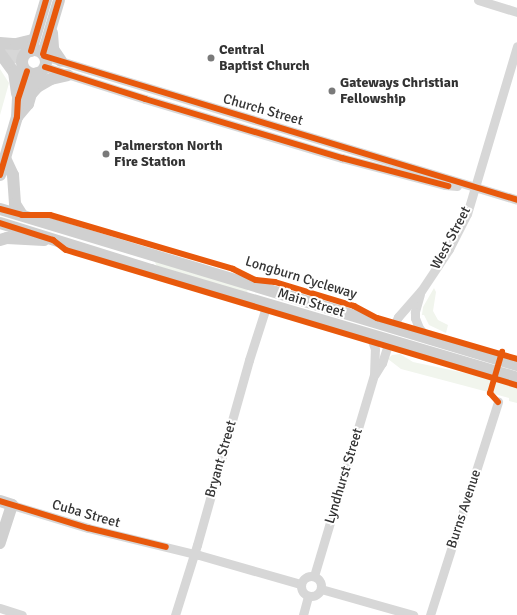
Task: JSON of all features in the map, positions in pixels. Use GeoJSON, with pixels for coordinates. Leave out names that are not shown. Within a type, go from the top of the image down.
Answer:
{"type":"FeatureCollection","features":[{"type":"Feature","properties":{"kind":"main road"},"geometry":{"type":"LineString","coordinates":[[17,117],[28,104],[46,0]]}},
{"type":"Feature","properties":{"kind":"main road"},"geometry":{"type":"LineString","coordinates":[[18,99],[35,58],[52,23],[57,1]]}},
{"type":"Feature","properties":{"kind":"main road"},"geometry":{"type":"LineString","coordinates":[[52,23],[53,49],[61,61]]}},
{"type":"Feature","properties":{"kind":"main road"},"geometry":{"type":"LineString","coordinates":[[0,44],[16,44],[35,58]]}},
{"type":"Feature","properties":{"kind":"main road"},"geometry":{"type":"LineString","coordinates":[[0,53],[14,72],[18,99],[17,117],[0,175]]}},
{"type":"Feature","properties":{"kind":"main road"},"geometry":{"type":"LineString","coordinates":[[30,94],[37,87],[51,80],[68,75]]}},
{"type":"Feature","properties":{"kind":"main road"},"geometry":{"type":"LineString","coordinates":[[5,158],[13,175],[15,204],[22,216]]}},
{"type":"Feature","properties":{"kind":"main road","name":"Main Street"},"geometry":{"type":"LineString","coordinates":[[0,209],[517,365]]}},
{"type":"Feature","properties":{"kind":"main road","name":"Main Street"},"geometry":{"type":"LineString","coordinates":[[0,223],[460,362]]}},
{"type":"Feature","properties":{"kind":"main road"},"geometry":{"type":"LineString","coordinates":[[0,240],[7,238],[53,240]]}},
{"type":"Feature","properties":{"kind":"main road"},"geometry":{"type":"LineString","coordinates":[[316,305],[335,316],[381,330],[389,341]]}},
{"type":"Feature","properties":{"kind":"main road"},"geometry":{"type":"LineString","coordinates":[[393,328],[403,338],[438,350],[460,362],[517,378]]}},
{"type":"Feature","properties":{"kind":"main road"},"geometry":{"type":"LineString","coordinates":[[0,543],[6,503]]}},
{"type":"Feature","properties":{"kind":"street"},"geometry":{"type":"LineString","coordinates":[[478,0],[517,12]]}},
{"type":"Feature","properties":{"kind":"street","name":"West Street"},"geometry":{"type":"LineString","coordinates":[[393,328],[398,317],[422,291],[449,249],[467,214],[514,63],[517,46]]}},
{"type":"Feature","properties":{"kind":"street","name":"Church Street"},"geometry":{"type":"LineString","coordinates":[[0,53],[61,61],[344,146],[474,188],[517,200]]}},
{"type":"Feature","properties":{"kind":"street","name":"Church Street"},"geometry":{"type":"LineString","coordinates":[[35,58],[68,75],[342,158],[445,185],[474,188]]}},
{"type":"Feature","properties":{"kind":"street"},"geometry":{"type":"LineString","coordinates":[[422,291],[416,308],[415,318],[419,328],[429,339]]}},
{"type":"Feature","properties":{"kind":"street","name":"Bryant Street"},"geometry":{"type":"LineString","coordinates":[[175,615],[267,304]]}},
{"type":"Feature","properties":{"kind":"street","name":"Lyndhurst Street"},"geometry":{"type":"LineString","coordinates":[[314,576],[374,375],[375,350],[370,335]]}},
{"type":"Feature","properties":{"kind":"street","name":"Lyndhurst Street"},"geometry":{"type":"LineString","coordinates":[[374,375],[382,363],[389,341]]}},
{"type":"Feature","properties":{"kind":"street","name":"Burns Avenue"},"geometry":{"type":"LineString","coordinates":[[430,615],[498,402]]}},
{"type":"Feature","properties":{"kind":"street","name":"Cuba Street"},"geometry":{"type":"LineString","coordinates":[[6,503],[88,528],[194,554],[300,584]]}},
{"type":"Feature","properties":{"kind":"street"},"geometry":{"type":"LineString","coordinates":[[314,576],[320,581],[321,589],[314,596],[308,596],[302,592],[300,584],[303,578],[314,576]]}},
{"type":"Feature","properties":{"kind":"street"},"geometry":{"type":"LineString","coordinates":[[321,589],[413,615]]}},
{"type":"Feature","properties":{"kind":"street"},"geometry":{"type":"LineString","coordinates":[[303,615],[308,596]]}},
{"type":"Feature","properties":{"kind":"street"},"geometry":{"type":"LineString","coordinates":[[0,608],[22,615]]}},
{"type":"Feature","properties":{"kind":"shaded area"},"geometry":{"type":"Polygon","coordinates":[[[0,69],[9,83],[0,115],[0,69]]]}},
{"type":"Feature","properties":{"kind":"shaded area"},"geometry":{"type":"Polygon","coordinates":[[[154,261],[248,289],[247,293],[157,266],[154,261]]]}},
{"type":"Feature","properties":{"kind":"shaded area"},"geometry":{"type":"Polygon","coordinates":[[[434,288],[436,292],[433,311],[438,320],[448,325],[446,333],[429,325],[424,315],[422,315],[423,307],[434,288]]]}},
{"type":"Feature","properties":{"kind":"shaded area"},"geometry":{"type":"Polygon","coordinates":[[[400,354],[413,362],[479,376],[492,377],[488,392],[401,369],[388,359],[392,355],[400,354]]]}},
{"type":"Feature","properties":{"kind":"shaded area"},"geometry":{"type":"Polygon","coordinates":[[[495,378],[503,383],[517,387],[517,403],[509,401],[509,398],[491,393],[495,378]]]}},
{"type":"Feature","properties":{"kind":"cycle path"},"geometry":{"type":"LineString","coordinates":[[31,51],[46,0]]}},
{"type":"Feature","properties":{"kind":"cycle path"},"geometry":{"type":"LineString","coordinates":[[43,54],[59,0]]}},
{"type":"Feature","properties":{"kind":"cycle path"},"geometry":{"type":"LineString","coordinates":[[44,56],[517,200]]}},
{"type":"Feature","properties":{"kind":"cycle path"},"geometry":{"type":"LineString","coordinates":[[45,67],[145,99],[342,158],[448,186]]}},
{"type":"Feature","properties":{"kind":"cycle path"},"geometry":{"type":"LineString","coordinates":[[0,175],[17,117],[18,99],[27,71]]}},
{"type":"Feature","properties":{"kind":"cycle path","name":"Longburn Cycleway"},"geometry":{"type":"LineString","coordinates":[[0,209],[22,215],[50,215],[233,269],[256,280],[275,282],[354,306],[377,318],[517,359]]}},
{"type":"Feature","properties":{"kind":"cycle path"},"geometry":{"type":"LineString","coordinates":[[0,223],[53,240],[66,250],[517,385]]}},
{"type":"Feature","properties":{"kind":"cycle path"},"geometry":{"type":"LineString","coordinates":[[498,402],[490,393],[502,352]]}},
{"type":"Feature","properties":{"kind":"cycle path"},"geometry":{"type":"LineString","coordinates":[[0,501],[88,528],[166,547]]}},
{"type":"Feature","properties":{"kind":"place","name":"Central Baptist Church"},"geometry":{"type":"Point","coordinates":[211,58]}},
{"type":"Feature","properties":{"kind":"place","name":"Gateways Christian Fellowship"},"geometry":{"type":"Point","coordinates":[332,91]}},
{"type":"Feature","properties":{"kind":"place","name":"Palmerston North Fire Station"},"geometry":{"type":"Point","coordinates":[106,154]}}]}
